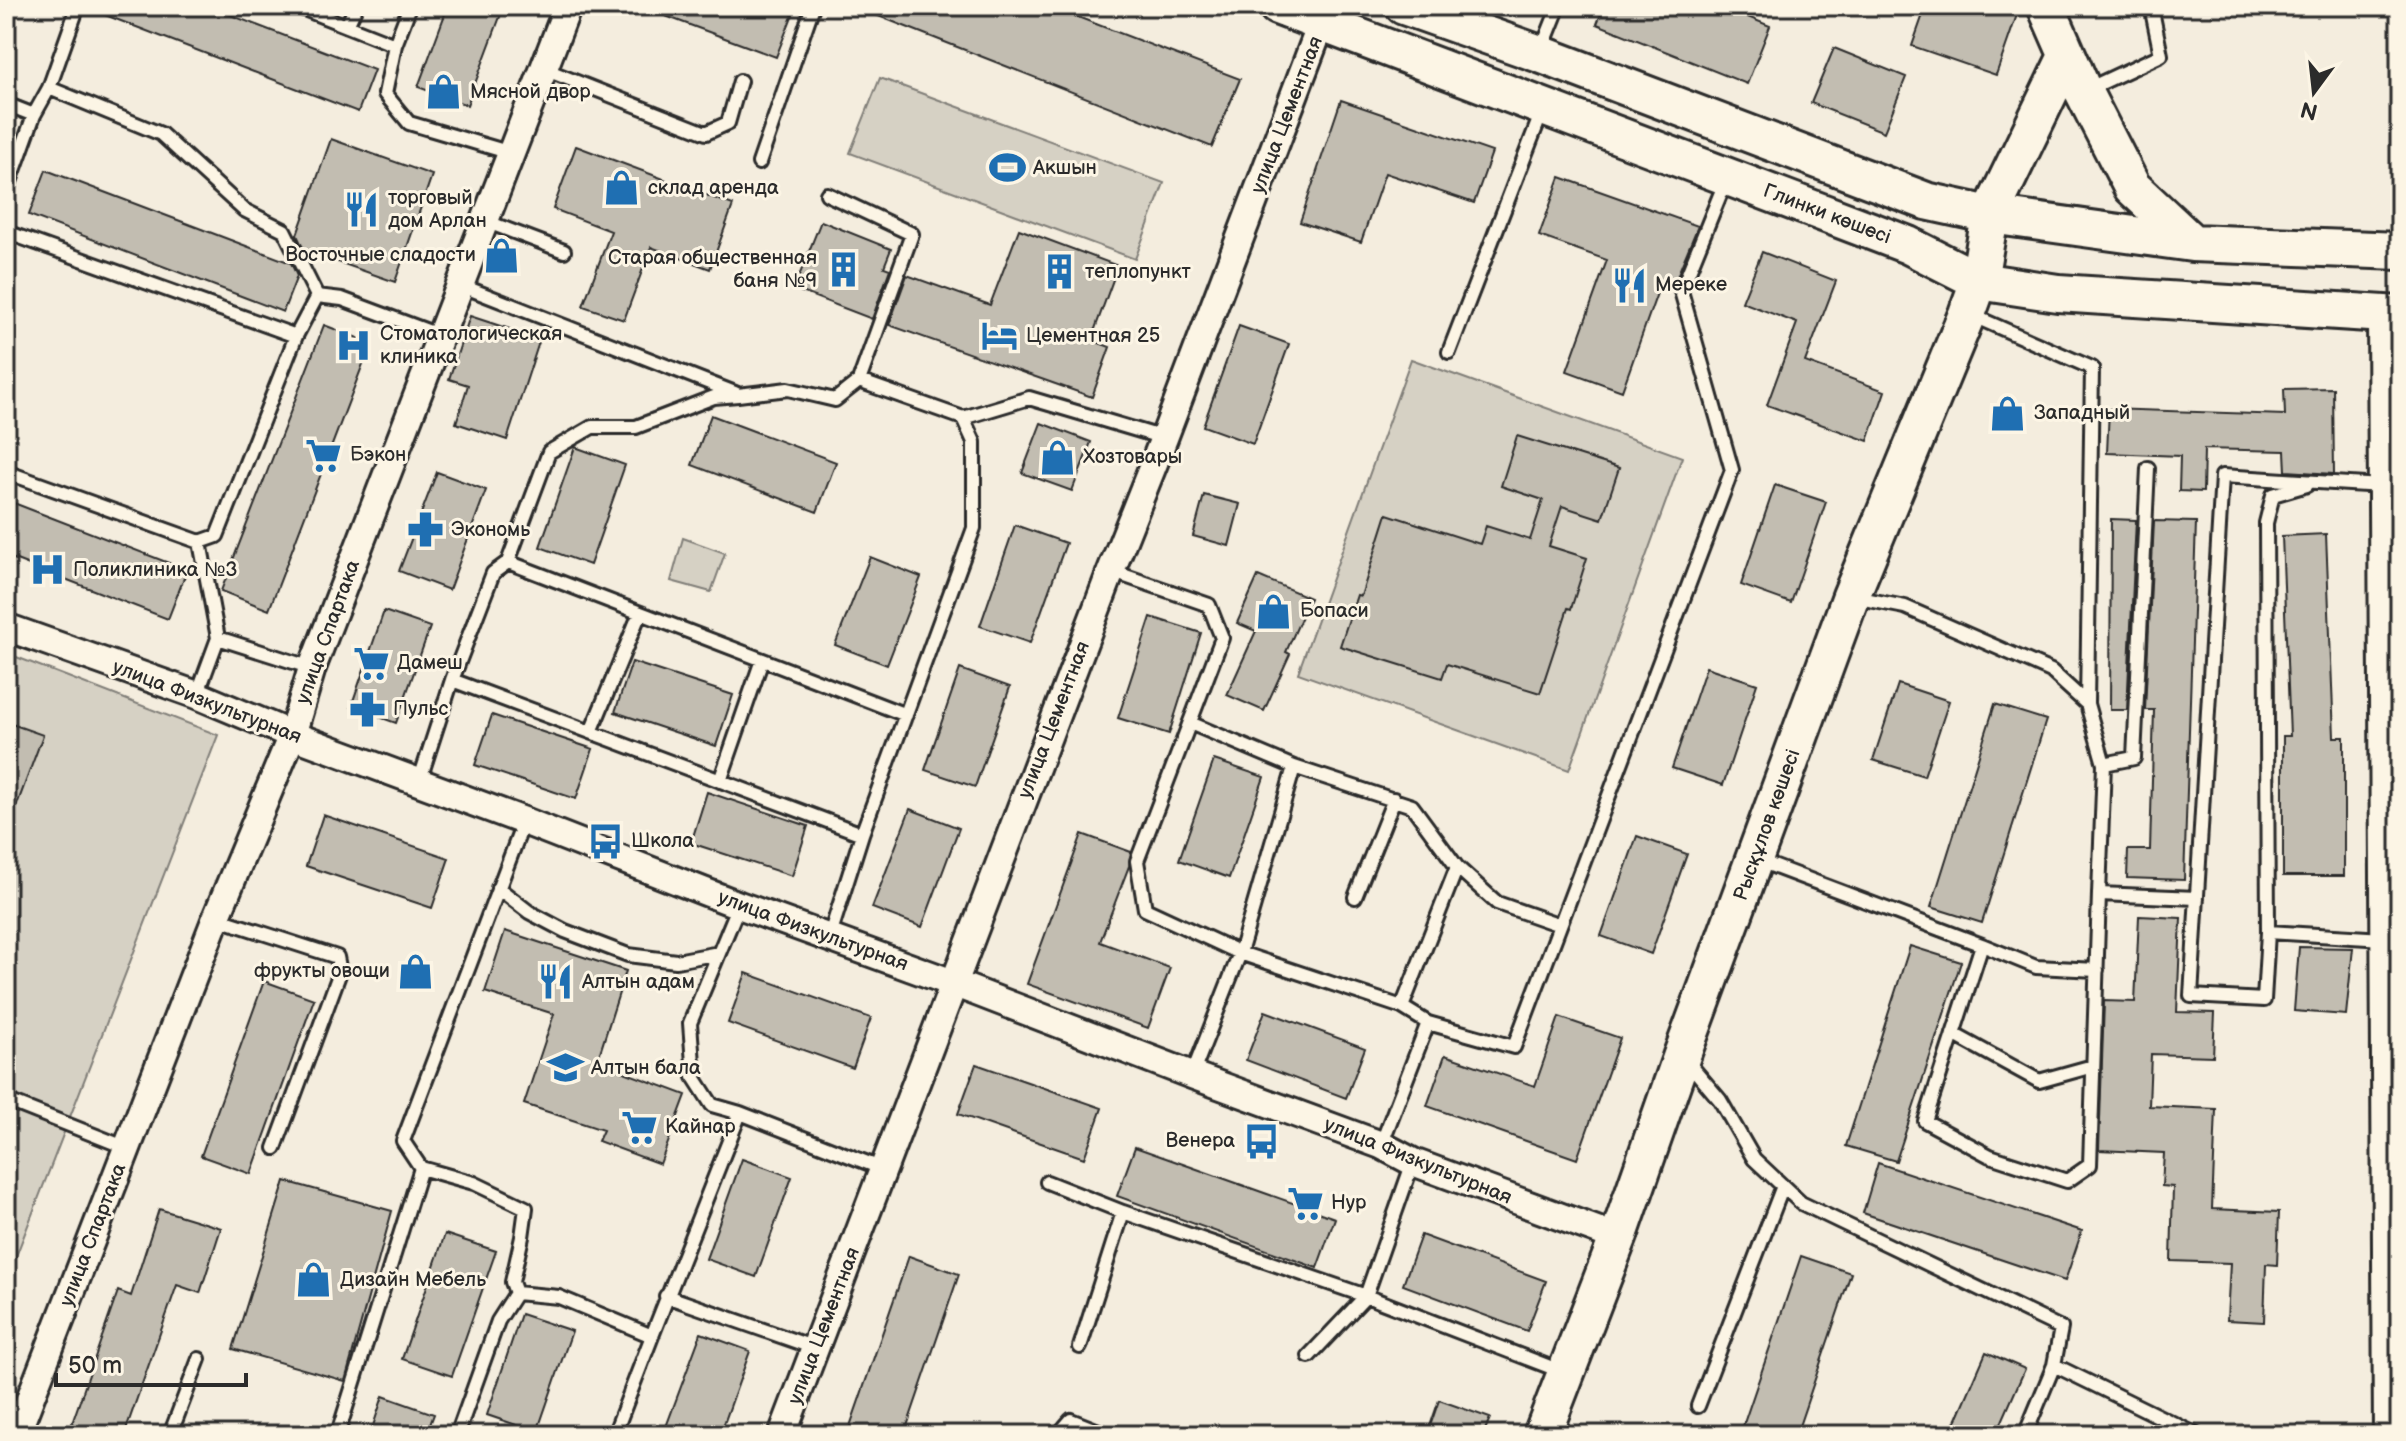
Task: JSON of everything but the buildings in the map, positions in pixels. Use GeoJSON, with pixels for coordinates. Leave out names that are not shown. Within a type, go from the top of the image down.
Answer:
{"type":"FeatureCollection","features":[{"type":"Feature","properties":{"kind":"main road","name":"Глинки көшесі"},"geometry":{"type":"LineString","coordinates":[[1277,6],[1325,14],[1544,106],[1908,245],[1973,297],[2058,293],[2390,314]]}},
{"type":"Feature","properties":{"kind":"main road"},"geometry":{"type":"LineString","coordinates":[[1404,6],[1540,54],[1926,201],[1990,215],[2192,243],[2400,251]]}},
{"type":"Feature","properties":{"kind":"main road"},"geometry":{"type":"LineString","coordinates":[[2046,6],[2083,91],[2132,187],[2192,243]]}},
{"type":"Feature","properties":{"kind":"main road","name":"Рысқұлов көшесі"},"geometry":{"type":"LineString","coordinates":[[1542,1435],[1618,1238],[1851,596],[1973,297],[1990,215],[2067,56]]}},
{"type":"Feature","properties":{"kind":"street","name":"улица Спартака"},"geometry":{"type":"LineString","coordinates":[[16,1435],[216,918],[292,735],[312,668],[568,6]]}},
{"type":"Feature","properties":{"kind":"street","name":"улица Цементная"},"geometry":{"type":"LineString","coordinates":[[782,1435],[1325,14]]}},
{"type":"Feature","properties":{"kind":"street"},"geometry":{"type":"LineString","coordinates":[[2387,1435],[2382,486],[2390,314]]}},
{"type":"Feature","properties":{"kind":"street","name":"улица Физкультурная"},"geometry":{"type":"LineString","coordinates":[[6,627],[197,695],[292,735],[1381,1145],[1413,1162],[1618,1238]]}},
{"type":"Feature","properties":{"kind":"lane"},"geometry":{"type":"LineString","coordinates":[[6,193],[34,115],[49,88],[78,6]]}},
{"type":"Feature","properties":{"kind":"lane"},"geometry":{"type":"LineString","coordinates":[[296,6],[395,45]]}},
{"type":"Feature","properties":{"kind":"lane"},"geometry":{"type":"LineString","coordinates":[[347,26],[356,6]]}},
{"type":"Feature","properties":{"kind":"lane"},"geometry":{"type":"LineString","coordinates":[[410,6],[395,45],[385,94],[409,123],[511,153]]}},
{"type":"Feature","properties":{"kind":"lane"},"geometry":{"type":"LineString","coordinates":[[759,163],[813,6]]}},
{"type":"Feature","properties":{"kind":"lane"},"geometry":{"type":"LineString","coordinates":[[1540,54],[1559,6]]}},
{"type":"Feature","properties":{"kind":"lane"},"geometry":{"type":"LineString","coordinates":[[2083,91],[2161,55],[2151,6]]}},
{"type":"Feature","properties":{"kind":"lane"},"geometry":{"type":"LineString","coordinates":[[544,69],[706,133],[728,123],[740,81]]}},
{"type":"Feature","properties":{"kind":"lane"},"geometry":{"type":"LineString","coordinates":[[49,88],[161,134],[244,210],[284,230],[317,296]]}},
{"type":"Feature","properties":{"kind":"lane"},"geometry":{"type":"LineString","coordinates":[[6,104],[34,115]]}},
{"type":"Feature","properties":{"kind":"lane"},"geometry":{"type":"LineString","coordinates":[[1449,352],[1544,106]]}},
{"type":"Feature","properties":{"kind":"lane"},"geometry":{"type":"LineString","coordinates":[[1111,571],[1209,605],[1222,638],[1137,861],[1145,909],[1240,953],[1402,1007],[1428,1023],[1514,1047],[1732,470],[1681,291],[1727,177]]}},
{"type":"Feature","properties":{"kind":"lane"},"geometry":{"type":"LineString","coordinates":[[419,782],[452,680],[493,573],[508,562],[549,452],[592,427],[636,427],[714,397],[788,389],[835,400],[859,381],[912,234],[827,194]]}},
{"type":"Feature","properties":{"kind":"lane"},"geometry":{"type":"LineString","coordinates":[[485,221],[564,251]]}},
{"type":"Feature","properties":{"kind":"lane"},"geometry":{"type":"LineString","coordinates":[[6,232],[296,336]]}},
{"type":"Feature","properties":{"kind":"lane"},"geometry":{"type":"LineString","coordinates":[[460,285],[738,395]]}},
{"type":"Feature","properties":{"kind":"lane"},"geometry":{"type":"LineString","coordinates":[[6,472],[200,542],[217,536],[296,336],[317,296]]}},
{"type":"Feature","properties":{"kind":"lane"},"geometry":{"type":"LineString","coordinates":[[317,296],[342,299],[441,336]]}},
{"type":"Feature","properties":{"kind":"lane"},"geometry":{"type":"LineString","coordinates":[[1973,297],[2092,368],[2087,704],[2104,764],[2090,1165],[2067,1181],[1990,1156],[1925,1121],[1982,945]]}},
{"type":"Feature","properties":{"kind":"lane"},"geometry":{"type":"LineString","coordinates":[[859,381],[963,418],[1029,398],[1164,438]]}},
{"type":"Feature","properties":{"kind":"lane"},"geometry":{"type":"LineString","coordinates":[[829,938],[862,834],[974,528],[974,442],[963,418]]}},
{"type":"Feature","properties":{"kind":"lane"},"geometry":{"type":"LineString","coordinates":[[2104,764],[2134,758],[2148,468]]}},
{"type":"Feature","properties":{"kind":"lane"},"geometry":{"type":"LineString","coordinates":[[2315,482],[2273,495],[2266,523],[2268,932],[2264,1000],[2191,996],[2222,476],[2382,486]]}},
{"type":"Feature","properties":{"kind":"lane"},"geometry":{"type":"LineString","coordinates":[[197,695],[218,638],[200,542]]}},
{"type":"Feature","properties":{"kind":"lane"},"geometry":{"type":"LineString","coordinates":[[508,562],[906,715]]}},
{"type":"Feature","properties":{"kind":"lane"},"geometry":{"type":"LineString","coordinates":[[1851,596],[1905,607],[2051,671],[2087,704]]}},
{"type":"Feature","properties":{"kind":"lane"},"geometry":{"type":"LineString","coordinates":[[591,732],[640,613]]}},
{"type":"Feature","properties":{"kind":"lane"},"geometry":{"type":"LineString","coordinates":[[218,638],[312,668]]}},
{"type":"Feature","properties":{"kind":"lane"},"geometry":{"type":"LineString","coordinates":[[720,781],[762,660]]}},
{"type":"Feature","properties":{"kind":"lane"},"geometry":{"type":"LineString","coordinates":[[452,680],[862,834]]}},
{"type":"Feature","properties":{"kind":"lane"},"geometry":{"type":"LineString","coordinates":[[1190,723],[1294,767],[1412,806],[1457,867],[1497,903],[1560,925]]}},
{"type":"Feature","properties":{"kind":"lane"},"geometry":{"type":"LineString","coordinates":[[1192,1075],[1240,953],[1294,767]]}},
{"type":"Feature","properties":{"kind":"lane"},"geometry":{"type":"LineString","coordinates":[[1355,897],[1394,799]]}},
{"type":"Feature","properties":{"kind":"lane"},"geometry":{"type":"LineString","coordinates":[[516,1293],[512,1282],[526,1208],[474,1183],[421,1168],[403,1141],[524,821]]}},
{"type":"Feature","properties":{"kind":"lane"},"geometry":{"type":"LineString","coordinates":[[1754,859],[2036,967],[2097,970]]}},
{"type":"Feature","properties":{"kind":"lane"},"geometry":{"type":"LineString","coordinates":[[1402,1007],[1457,867]]}},
{"type":"Feature","properties":{"kind":"lane"},"geometry":{"type":"LineString","coordinates":[[498,888],[529,912],[565,931],[628,955],[676,961],[719,953]]}},
{"type":"Feature","properties":{"kind":"lane"},"geometry":{"type":"LineString","coordinates":[[2099,894],[2197,898]]}},
{"type":"Feature","properties":{"kind":"lane"},"geometry":{"type":"LineString","coordinates":[[739,905],[690,1023],[694,1077],[712,1105],[883,1169]]}},
{"type":"Feature","properties":{"kind":"lane"},"geometry":{"type":"LineString","coordinates":[[216,918],[337,957],[340,972],[275,1148]]}},
{"type":"Feature","properties":{"kind":"lane"},"geometry":{"type":"LineString","coordinates":[[2268,932],[2384,939]]}},
{"type":"Feature","properties":{"kind":"lane"},"geometry":{"type":"LineString","coordinates":[[1381,1145],[1428,1023]]}},
{"type":"Feature","properties":{"kind":"lane"},"geometry":{"type":"LineString","coordinates":[[1953,1034],[2039,1081],[2093,1066]]}},
{"type":"Feature","properties":{"kind":"lane"},"geometry":{"type":"LineString","coordinates":[[1682,1055],[1720,1100],[1754,1159],[1801,1203],[2061,1328],[2054,1365],[2025,1435]]}},
{"type":"Feature","properties":{"kind":"lane"},"geometry":{"type":"LineString","coordinates":[[6,1100],[127,1148]]}},
{"type":"Feature","properties":{"kind":"lane"},"geometry":{"type":"LineString","coordinates":[[614,1435],[740,1113]]}},
{"type":"Feature","properties":{"kind":"lane"},"geometry":{"type":"LineString","coordinates":[[1309,1356],[1366,1296],[1413,1162]]}},
{"type":"Feature","properties":{"kind":"lane"},"geometry":{"type":"LineString","coordinates":[[335,1435],[421,1168]]}},
{"type":"Feature","properties":{"kind":"lane"},"geometry":{"type":"LineString","coordinates":[[1047,1182],[1123,1212],[1366,1296],[1566,1373]]}},
{"type":"Feature","properties":{"kind":"lane"},"geometry":{"type":"LineString","coordinates":[[1698,1406],[1783,1186]]}},
{"type":"Feature","properties":{"kind":"lane"},"geometry":{"type":"LineString","coordinates":[[1080,1347],[1123,1212]]}},
{"type":"Feature","properties":{"kind":"lane"},"geometry":{"type":"LineString","coordinates":[[516,1293],[559,1297],[652,1336]]}},
{"type":"Feature","properties":{"kind":"lane"},"geometry":{"type":"LineString","coordinates":[[457,1435],[498,1321],[516,1293]]}},
{"type":"Feature","properties":{"kind":"lane"},"geometry":{"type":"LineString","coordinates":[[666,1296],[815,1348]]}},
{"type":"Feature","properties":{"kind":"lane"},"geometry":{"type":"LineString","coordinates":[[170,1435],[199,1359]]}},
{"type":"Feature","properties":{"kind":"lane"},"geometry":{"type":"LineString","coordinates":[[2054,1365],[2197,1435]]}},
{"type":"Feature","properties":{"kind":"lane"},"geometry":{"type":"LineString","coordinates":[[1058,1435],[1071,1420],[1109,1435]]}},
{"type":"Feature","properties":{"kind":"shaded area","name":"Акшын"},"geometry":{"type":"Polygon","coordinates":[[[880,78],[1164,183],[1135,259],[850,153],[880,78]]]}},
{"type":"Feature","properties":{"kind":"shaded area"},"geometry":{"type":"Polygon","coordinates":[[[1411,359],[1682,457],[1569,770],[1298,673],[1411,359]]]}},
{"type":"Feature","properties":{"kind":"shaded area"},"geometry":{"type":"Polygon","coordinates":[[[683,538],[725,553],[711,592],[671,581],[683,538]]]}},
{"type":"Feature","properties":{"kind":"shaded area"},"geometry":{"type":"Polygon","coordinates":[[[6,653],[218,735],[6,1282],[6,653]]]}},
{"type":"Feature","properties":{"kind":"place","name":"Мясной двор"},"geometry":{"type":"Point","coordinates":[444,92]}},
{"type":"Feature","properties":{"kind":"place","name":"Акшын"},"geometry":{"type":"Point","coordinates":[1007,168]}},
{"type":"Feature","properties":{"kind":"place","name":"склад аренда"},"geometry":{"type":"Point","coordinates":[622,188]}},
{"type":"Feature","properties":{"kind":"place","name":"торговый дом Арлан"},"geometry":{"type":"Point","coordinates":[362,210]}},
{"type":"Feature","properties":{"kind":"place","name":"Восточные сладости"},"geometry":{"type":"Point","coordinates":[502,255]}},
{"type":"Feature","properties":{"kind":"place","name":"Старая общественная баня №9"},"geometry":{"type":"Point","coordinates":[843,269]}},
{"type":"Feature","properties":{"kind":"place","name":"теплопункт"},"geometry":{"type":"Point","coordinates":[1059,272]}},
{"type":"Feature","properties":{"kind":"place","name":"Мереке"},"geometry":{"type":"Point","coordinates":[1629,285]}},
{"type":"Feature","properties":{"kind":"place","name":"Цементная 25"},"geometry":{"type":"Point","coordinates":[1000,336]}},
{"type":"Feature","properties":{"kind":"place","name":"Стоматологическая клиника"},"geometry":{"type":"Point","coordinates":[354,345]}},
{"type":"Feature","properties":{"kind":"place","name":"Западный"},"geometry":{"type":"Point","coordinates":[2008,413]}},
{"type":"Feature","properties":{"kind":"place","name":"Бэкон"},"geometry":{"type":"Point","coordinates":[324,455]}},
{"type":"Feature","properties":{"kind":"place","name":"Хозтовары"},"geometry":{"type":"Point","coordinates":[1057,457]}},
{"type":"Feature","properties":{"kind":"place","name":"Экономь"},"geometry":{"type":"Point","coordinates":[425,530]}},
{"type":"Feature","properties":{"kind":"place","name":"Поликлиника №3"},"geometry":{"type":"Point","coordinates":[47,570]}},
{"type":"Feature","properties":{"kind":"place","name":"Бопаси"},"geometry":{"type":"Point","coordinates":[1274,611]}},
{"type":"Feature","properties":{"kind":"place","name":"Дамеш"},"geometry":{"type":"Point","coordinates":[371,663]}},
{"type":"Feature","properties":{"kind":"place","name":"Пульс"},"geometry":{"type":"Point","coordinates":[367,709]}},
{"type":"Feature","properties":{"kind":"place","name":"Школа"},"geometry":{"type":"Point","coordinates":[605,841]}},
{"type":"Feature","properties":{"kind":"place","name":"фрукты овощи"},"geometry":{"type":"Point","coordinates":[416,971]}},
{"type":"Feature","properties":{"kind":"place","name":"Алтын адам"},"geometry":{"type":"Point","coordinates":[556,982]}},
{"type":"Feature","properties":{"kind":"place","name":"Алтын бала"},"geometry":{"type":"Point","coordinates":[565,1068]}},
{"type":"Feature","properties":{"kind":"place","name":"Кайнар"},"geometry":{"type":"Point","coordinates":[639,1127]}},
{"type":"Feature","properties":{"kind":"place","name":"Венера"},"geometry":{"type":"Point","coordinates":[1261,1141]}},
{"type":"Feature","properties":{"kind":"place","name":"Нур"},"geometry":{"type":"Point","coordinates":[1305,1203]}},
{"type":"Feature","properties":{"kind":"place","name":"Дизайн Мебель"},"geometry":{"type":"Point","coordinates":[314,1280]}}]}
